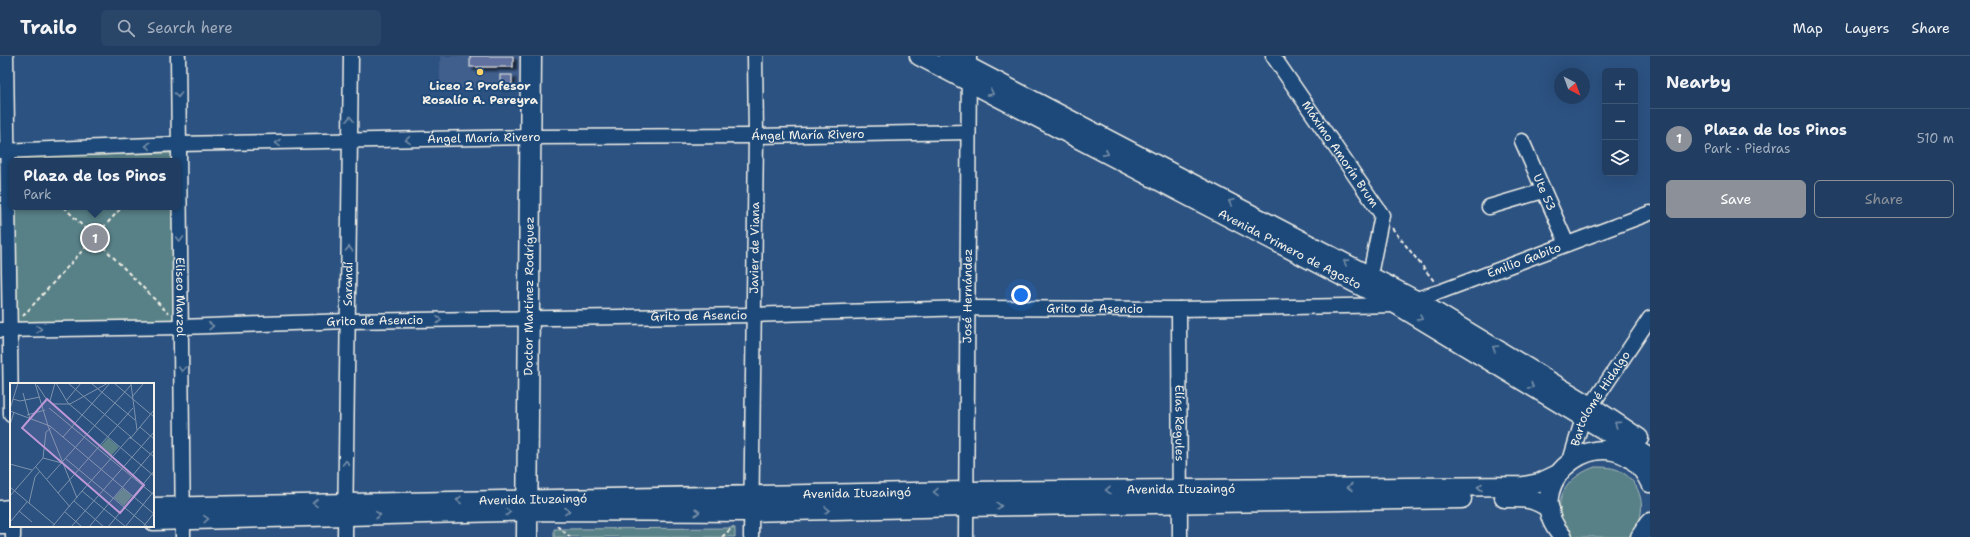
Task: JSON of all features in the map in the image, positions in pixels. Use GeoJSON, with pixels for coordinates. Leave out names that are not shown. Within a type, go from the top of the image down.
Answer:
{"type":"FeatureCollection","features":[{"type":"Feature","properties":{"kind":"main road","name":"Doctor Martínez Rodríguez"},"geometry":{"type":"LineString","coordinates":[[531,56],[536,137],[534,505],[540,537]]}},
{"type":"Feature","properties":{"kind":"main road","name":"Doctor Martínez Rodríguez"},"geometry":{"type":"LineString","coordinates":[[536,137],[542,56]]}},
{"type":"Feature","properties":{"kind":"main road","name":"Doctor Martínez Rodríguez"},"geometry":{"type":"LineString","coordinates":[[527,537],[534,505]]}},
{"type":"Feature","properties":{"kind":"street"},"geometry":{"type":"LineString","coordinates":[[6,56],[4,151],[5,330],[10,401]]}},
{"type":"Feature","properties":{"kind":"street","name":"Eliseo Marzol"},"geometry":{"type":"LineString","coordinates":[[178,56],[179,158]]}},
{"type":"Feature","properties":{"kind":"street","name":"Sarandí"},"geometry":{"type":"LineString","coordinates":[[345,537],[350,56]]}},
{"type":"Feature","properties":{"kind":"street","name":"Javier de Viana"},"geometry":{"type":"LineString","coordinates":[[750,537],[756,136],[755,56]]}},
{"type":"Feature","properties":{"kind":"street","name":"Avenida Primero de Agosto"},"geometry":{"type":"LineString","coordinates":[[919,56],[970,64]]}},
{"type":"Feature","properties":{"kind":"street","name":"Avenida Primero de Agosto"},"geometry":{"type":"LineString","coordinates":[[948,56],[970,64],[1366,290],[1397,305],[1587,412]]}},
{"type":"Feature","properties":{"kind":"street","name":"Máximo Amorín Brum"},"geometry":{"type":"LineString","coordinates":[[1273,56],[1382,215],[1366,290]]}},
{"type":"Feature","properties":{"kind":"street","name":"José Hernández"},"geometry":{"type":"LineString","coordinates":[[966,537],[966,308],[970,64]]}},
{"type":"Feature","properties":{"kind":"street","name":"Ángel María Rivero"},"geometry":{"type":"LineString","coordinates":[[4,151],[179,144],[350,142],[536,137],[756,136],[968,132]]}},
{"type":"Feature","properties":{"kind":"street","name":"Ute 53"},"geometry":{"type":"LineString","coordinates":[[1522,141],[1566,244]]}},
{"type":"Feature","properties":{"kind":"street"},"geometry":{"type":"LineString","coordinates":[[1489,207],[1544,191]]}},
{"type":"Feature","properties":{"kind":"street","name":"Eliseo Marzol"},"geometry":{"type":"LineString","coordinates":[[180,210],[183,521]]}},
{"type":"Feature","properties":{"kind":"street","name":"Emilio Gabito"},"geometry":{"type":"LineString","coordinates":[[1397,305],[1442,291],[1650,213]]}},
{"type":"Feature","properties":{"kind":"street","name":"Avenida Primero de Agosto"},"geometry":{"type":"LineString","coordinates":[[1366,290],[1414,299],[1649,454]]}},
{"type":"Feature","properties":{"kind":"street","name":"Grito de Asencio"},"geometry":{"type":"LineString","coordinates":[[5,330],[181,327],[348,320],[753,315],[966,308],[1179,309],[1366,290]]}},
{"type":"Feature","properties":{"kind":"street","name":"Elías Regules"},"geometry":{"type":"LineString","coordinates":[[1179,309],[1180,537]]}},
{"type":"Feature","properties":{"kind":"street","name":"Bartolomé Hidalgo"},"geometry":{"type":"LineString","coordinates":[[1564,467],[1587,412],[1650,318]]}},
{"type":"Feature","properties":{"kind":"street","name":"Avenida Ituzaingó"},"geometry":{"type":"LineString","coordinates":[[154,521],[183,521],[345,509],[534,505],[751,504],[1180,496],[1524,486],[1539,483],[1586,453],[1603,450],[1626,456]]}},
{"type":"Feature","properties":{"kind":"street"},"geometry":{"type":"LineString","coordinates":[[1626,456],[1649,454]]}},
{"type":"Feature","properties":{"kind":"street"},"geometry":{"type":"LineString","coordinates":[[1626,456],[1645,472],[1650,483]]}},
{"type":"Feature","properties":{"kind":"street"},"geometry":{"type":"LineString","coordinates":[[1559,536],[1550,509],[1551,491],[1564,467]]}},
{"type":"Feature","properties":{"kind":"street","name":"Avenida Ituzaingó"},"geometry":{"type":"LineString","coordinates":[[1180,496],[1525,498],[1537,500],[1550,509]]}},
{"type":"Feature","properties":{"kind":"street","name":"Avenida Ituzaingó"},"geometry":{"type":"LineString","coordinates":[[154,507],[183,521]]}},
{"type":"Feature","properties":{"kind":"street"},"geometry":{"type":"LineString","coordinates":[[0,510],[10,509]]}},
{"type":"Feature","properties":{"kind":"street"},"geometry":{"type":"LineString","coordinates":[[0,524],[10,525]]}},
{"type":"Feature","properties":{"kind":"street"},"geometry":{"type":"LineString","coordinates":[[12,527],[13,537]]}},
{"type":"Feature","properties":{"kind":"path"},"geometry":{"type":"LineString","coordinates":[[67,210],[181,327]]}},
{"type":"Feature","properties":{"kind":"path"},"geometry":{"type":"LineString","coordinates":[[5,330],[119,210]]}},
{"type":"Feature","properties":{"kind":"path"},"geometry":{"type":"LineString","coordinates":[[1382,215],[1442,291]]}},
{"type":"Feature","properties":{"kind":"shaded area","name":"Liceo 2 Profesor Rosalío A. Pereyra"},"geometry":{"type":"Polygon","coordinates":[[[440,56],[520,56],[520,88],[440,88],[440,56]]]}},
{"type":"Feature","properties":{"kind":"green space"},"geometry":{"type":"Polygon","coordinates":[[[172,153],[172,158],[14,157],[172,153]]]}},
{"type":"Feature","properties":{"kind":"green space"},"geometry":{"type":"Polygon","coordinates":[[[15,210],[173,210],[175,320],[17,323],[15,210]]]}},
{"type":"Feature","properties":{"kind":"green space"},"geometry":{"type":"Polygon","coordinates":[[[1595,467],[1619,470],[1630,478],[1635,485],[1641,503],[1641,512],[1639,521],[1629,537],[1572,537],[1564,526],[1560,516],[1562,496],[1574,479],[1595,467]]]}},
{"type":"Feature","properties":{"kind":"green space"},"geometry":{"type":"Polygon","coordinates":[[[735,528],[735,537],[554,537],[554,529],[735,528]]]}},
{"type":"Feature","properties":{"kind":"building"},"geometry":{"type":"Polygon","coordinates":[[[470,56],[513,56],[513,67],[470,67],[470,56]]]}},
{"type":"Feature","properties":{"kind":"building"},"geometry":{"type":"Polygon","coordinates":[[[500,75],[512,75],[512,88],[500,88],[500,75]]]}},
{"type":"Feature","properties":{"kind":"place","name":"Liceo 2 Profesor Rosalío A. Pereyra"},"geometry":{"type":"Point","coordinates":[480,72]}},
{"type":"Feature","properties":{"kind":"place","name":"Plaza de los Pinos"},"geometry":{"type":"Point","coordinates":[95,238]}}]}
